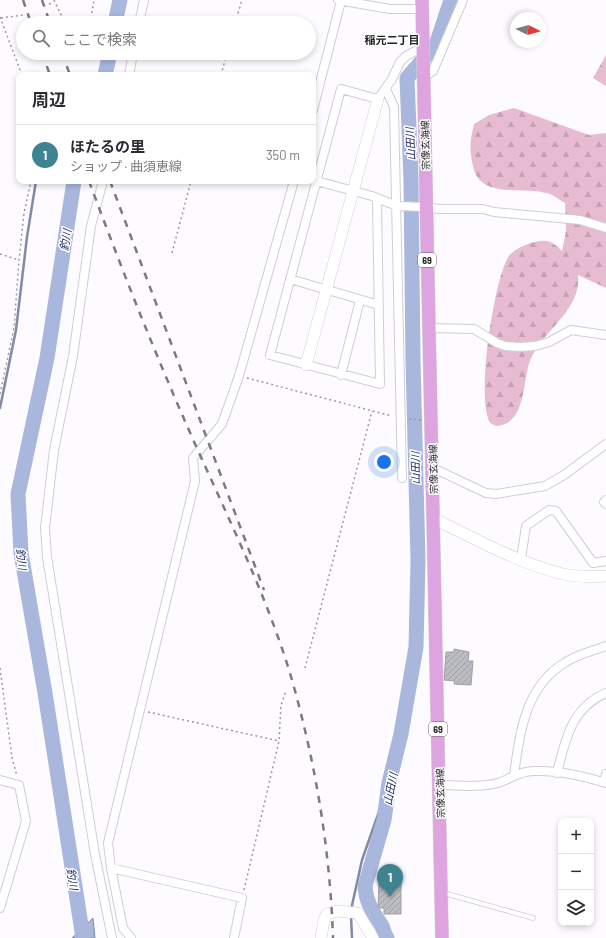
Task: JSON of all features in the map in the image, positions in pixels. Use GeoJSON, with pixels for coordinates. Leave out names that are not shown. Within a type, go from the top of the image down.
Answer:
{"type":"FeatureCollection","features":[{"type":"Feature","properties":{"kind":"main road","name":"宗像玄海線"},"geometry":{"type":"LineString","coordinates":[[422,4],[440,785],[442,938]]}},
{"type":"Feature","properties":{"kind":"street"},"geometry":{"type":"LineString","coordinates":[[141,16],[144,0]]}},
{"type":"Feature","properties":{"kind":"street"},"geometry":{"type":"LineString","coordinates":[[424,77],[433,71],[463,0]]}},
{"type":"Feature","properties":{"kind":"street"},"geometry":{"type":"LineString","coordinates":[[316,98],[340,1],[390,9],[422,4]]}},
{"type":"Feature","properties":{"kind":"street"},"geometry":{"type":"LineString","coordinates":[[306,365],[378,99],[386,89],[400,62],[406,56],[423,47]]}},
{"type":"Feature","properties":{"kind":"street"},"geometry":{"type":"LineString","coordinates":[[130,72],[132,60]]}},
{"type":"Feature","properties":{"kind":"street"},"geometry":{"type":"LineString","coordinates":[[386,89],[394,107],[402,478]]}},
{"type":"Feature","properties":{"kind":"street"},"geometry":{"type":"LineString","coordinates":[[316,177],[341,90],[378,99]]}},
{"type":"Feature","properties":{"kind":"street"},"geometry":{"type":"LineString","coordinates":[[316,180],[397,206],[439,209],[483,209],[494,212],[580,220],[606,228]]}},
{"type":"Feature","properties":{"kind":"street"},"geometry":{"type":"LineString","coordinates":[[102,184],[91,226],[73,356],[54,450],[45,528],[47,557],[95,854],[112,938]]}},
{"type":"Feature","properties":{"kind":"street"},"geometry":{"type":"LineString","coordinates":[[131,938],[123,928],[110,868],[108,843],[195,481],[193,458],[222,424],[239,376],[293,184]]}},
{"type":"Feature","properties":{"kind":"street"},"geometry":{"type":"LineString","coordinates":[[314,184],[270,355],[341,375],[380,384],[377,200]]}},
{"type":"Feature","properties":{"kind":"street"},"geometry":{"type":"LineString","coordinates":[[290,279],[379,305]]}},
{"type":"Feature","properties":{"kind":"street"},"geometry":{"type":"LineString","coordinates":[[341,375],[360,300]]}},
{"type":"Feature","properties":{"kind":"street"},"geometry":{"type":"LineString","coordinates":[[429,328],[474,328],[505,346],[520,347],[535,346],[549,342],[570,330],[606,335]]}},
{"type":"Feature","properties":{"kind":"street"},"geometry":{"type":"LineString","coordinates":[[433,468],[486,493],[496,494],[536,488],[555,481],[606,444]]}},
{"type":"Feature","properties":{"kind":"street"},"geometry":{"type":"LineString","coordinates":[[606,500],[604,502],[606,504]]}},
{"type":"Feature","properties":{"kind":"street"},"geometry":{"type":"LineString","coordinates":[[521,559],[526,526],[549,510],[556,511],[593,562],[606,561]]}},
{"type":"Feature","properties":{"kind":"street"},"geometry":{"type":"LineString","coordinates":[[434,519],[503,552],[564,574],[585,577],[606,576]]}},
{"type":"Feature","properties":{"kind":"street"},"geometry":{"type":"LineString","coordinates":[[514,775],[526,710],[537,690],[566,662],[606,646]]}},
{"type":"Feature","properties":{"kind":"street"},"geometry":{"type":"LineString","coordinates":[[557,773],[568,731],[575,718],[590,702],[606,693]]}},
{"type":"Feature","properties":{"kind":"street"},"geometry":{"type":"LineString","coordinates":[[440,785],[482,786],[499,783],[514,775],[532,771],[605,779]]}},
{"type":"Feature","properties":{"kind":"street"},"geometry":{"type":"LineString","coordinates":[[0,780],[19,785],[26,821],[0,908]]}},
{"type":"Feature","properties":{"kind":"street"},"geometry":{"type":"LineString","coordinates":[[110,868],[242,898],[234,938]]}},
{"type":"Feature","properties":{"kind":"street"},"geometry":{"type":"LineString","coordinates":[[321,938],[324,920],[327,914],[337,911],[358,913],[373,938]]}},
{"type":"Feature","properties":{"kind":"lane"},"geometry":{"type":"LineString","coordinates":[[441,892],[533,918]]}},
{"type":"Feature","properties":{"kind":"path"},"geometry":{"type":"LineString","coordinates":[[91,16],[94,0]]}},
{"type":"Feature","properties":{"kind":"path"},"geometry":{"type":"LineString","coordinates":[[237,16],[242,0]]}},
{"type":"Feature","properties":{"kind":"path"},"geometry":{"type":"LineString","coordinates":[[49,4],[54,1],[62,16]]}},
{"type":"Feature","properties":{"kind":"path"},"geometry":{"type":"LineString","coordinates":[[16,59],[0,17],[23,15]]}},
{"type":"Feature","properties":{"kind":"path"},"geometry":{"type":"LineString","coordinates":[[16,60],[21,72]]}},
{"type":"Feature","properties":{"kind":"path"},"geometry":{"type":"LineString","coordinates":[[222,72],[225,60]]}},
{"type":"Feature","properties":{"kind":"path"},"geometry":{"type":"LineString","coordinates":[[0,394],[14,328],[18,260],[24,213],[30,184]]}},
{"type":"Feature","properties":{"kind":"path"},"geometry":{"type":"LineString","coordinates":[[172,252],[190,184]]}},
{"type":"Feature","properties":{"kind":"path"},"geometry":{"type":"LineString","coordinates":[[0,254],[18,260]]}},
{"type":"Feature","properties":{"kind":"path"},"geometry":{"type":"LineString","coordinates":[[239,376],[401,419],[432,420]]}},
{"type":"Feature","properties":{"kind":"path"},"geometry":{"type":"LineString","coordinates":[[305,668],[372,411]]}},
{"type":"Feature","properties":{"kind":"path"},"geometry":{"type":"LineString","coordinates":[[0,668],[12,758],[19,785]]}},
{"type":"Feature","properties":{"kind":"path"},"geometry":{"type":"LineString","coordinates":[[242,898],[279,741],[281,705],[286,691]]}},
{"type":"Feature","properties":{"kind":"path"},"geometry":{"type":"LineString","coordinates":[[141,710],[279,741]]}},
{"type":"Feature","properties":{"kind":"green space"},"geometry":{"type":"Polygon","coordinates":[[[606,55],[606,86],[593,78],[606,55]]]}},
{"type":"Feature","properties":{"kind":"green space"},"geometry":{"type":"Polygon","coordinates":[[[514,108],[589,135],[606,133],[606,288],[578,275],[578,288],[568,310],[543,340],[530,361],[522,400],[518,410],[513,418],[506,423],[496,426],[490,422],[488,418],[485,404],[486,362],[492,314],[507,259],[519,248],[537,241],[549,242],[562,251],[566,231],[565,203],[556,197],[536,191],[503,190],[493,188],[484,184],[477,177],[471,155],[471,140],[474,124],[489,115],[514,108]]]}},
{"type":"Feature","properties":{"kind":"water"},"geometry":{"type":"Polygon","coordinates":[[[93,918],[95,938],[72,938],[93,918]]]}},
{"type":"Feature","properties":{"kind":"building"},"geometry":{"type":"Polygon","coordinates":[[[454,649],[469,652],[468,661],[473,661],[471,685],[454,684],[455,681],[444,680],[446,652],[454,652],[454,649]]]}},
{"type":"Feature","properties":{"kind":"building"},"geometry":{"type":"Polygon","coordinates":[[[379,880],[401,880],[401,914],[384,914],[384,908],[378,908],[379,880]]]}},
{"type":"Feature","properties":{"kind":"waterway","name":"釣川"},"geometry":{"type":"LineString","coordinates":[[117,16],[120,0]]}},
{"type":"Feature","properties":{"kind":"waterway","name":"山田川"},"geometry":{"type":"LineString","coordinates":[[387,938],[368,902],[365,886],[384,820],[389,783],[401,734],[416,647],[418,560],[413,361],[411,180],[407,78],[436,45],[451,0]]}},
{"type":"Feature","properties":{"kind":"waterway","name":"釣川"},"geometry":{"type":"LineString","coordinates":[[106,72],[108,60]]}},
{"type":"Feature","properties":{"kind":"waterway"},"geometry":{"type":"LineString","coordinates":[[0,408],[16,330],[27,237],[36,184]]}},
{"type":"Feature","properties":{"kind":"waterway","name":"釣川"},"geometry":{"type":"LineString","coordinates":[[74,184],[47,358],[18,494],[21,553],[45,693],[83,938]]}},
{"type":"Feature","properties":{"kind":"waterway"},"geometry":{"type":"LineString","coordinates":[[351,910],[362,860],[389,783]]}},
{"type":"Feature","properties":{"kind":"waterway"},"geometry":{"type":"LineString","coordinates":[[351,915],[352,938]]}},
{"type":"Feature","properties":{"kind":"railway"},"geometry":{"type":"LineString","coordinates":[[23,0],[29,16]]}},
{"type":"Feature","properties":{"kind":"railway"},"geometry":{"type":"LineString","coordinates":[[42,0],[48,16]]}},
{"type":"Feature","properties":{"kind":"railway"},"geometry":{"type":"LineString","coordinates":[[45,60],[49,72]]}},
{"type":"Feature","properties":{"kind":"railway"},"geometry":{"type":"LineString","coordinates":[[65,60],[69,72]]}},
{"type":"Feature","properties":{"kind":"railway"},"geometry":{"type":"LineString","coordinates":[[90,184],[154,347],[248,562],[283,650],[301,712],[315,776],[329,873],[333,938]]}},
{"type":"Feature","properties":{"kind":"railway"},"geometry":{"type":"LineString","coordinates":[[111,184],[264,590]]}},
{"type":"Feature","properties":{"kind":"place","name":"ほたるの里"},"geometry":{"type":"Point","coordinates":[390,897]}},
{"type":"Feature","properties":{"kind":"district","name":"稲元二丁目"},"geometry":{"type":"Point","coordinates":[392,39]}}]}
